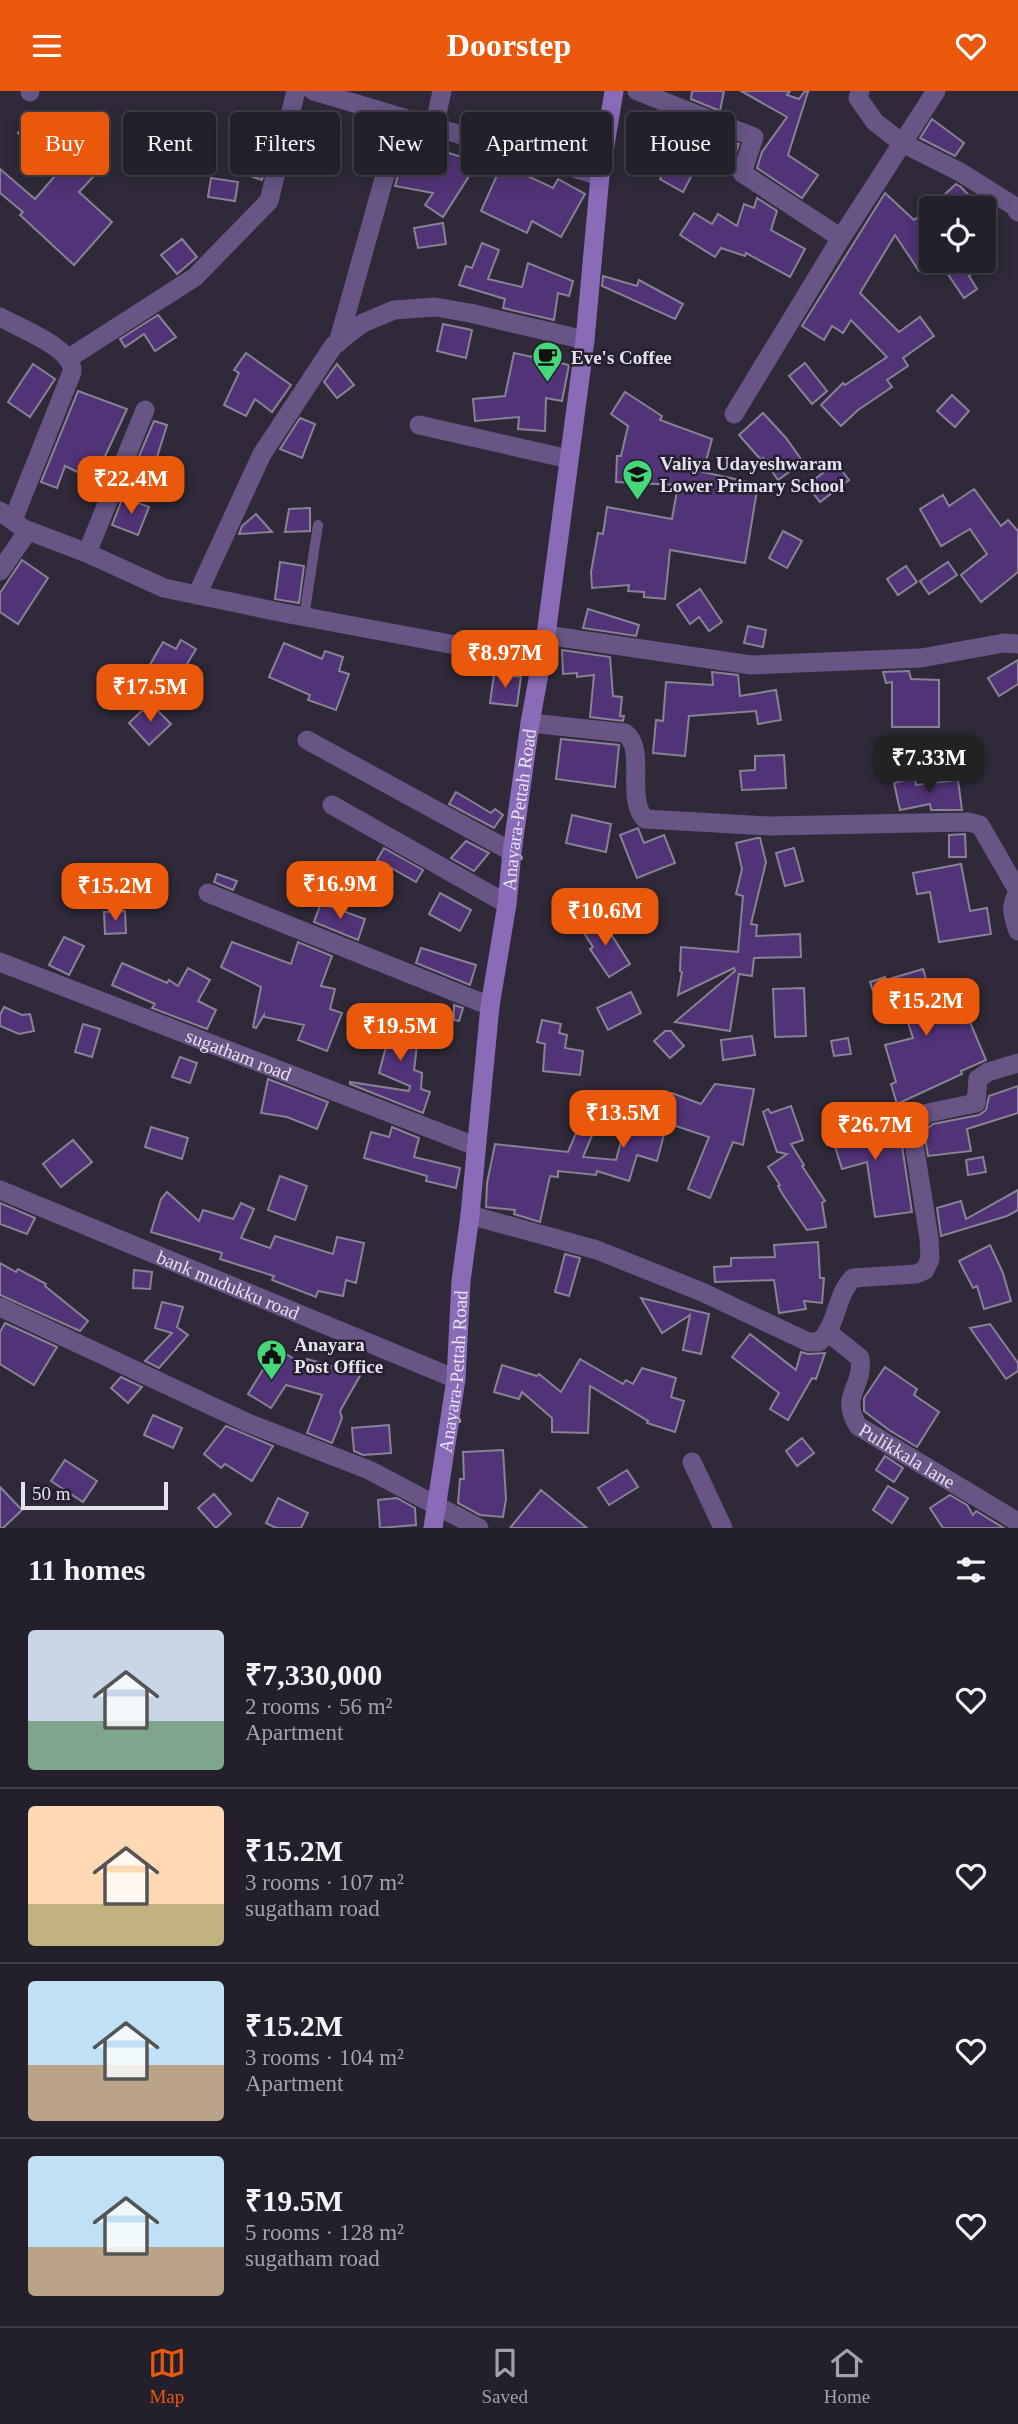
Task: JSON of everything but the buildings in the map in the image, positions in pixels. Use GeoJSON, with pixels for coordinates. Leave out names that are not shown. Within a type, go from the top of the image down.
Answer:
{"type":"FeatureCollection","features":[{"type":"Feature","properties":{"kind":"main road","name":"Anayara-Pettah Road"},"geometry":{"type":"LineString","coordinates":[[433,1528],[456,1379],[461,1281],[490,1006],[508,904],[512,852],[530,723],[546,635],[585,340],[600,176],[614,91]]}},
{"type":"Feature","properties":{"kind":"street"},"geometry":{"type":"LineString","coordinates":[[69,358],[195,277],[269,201],[296,91]]}},
{"type":"Feature","properties":{"kind":"street"},"geometry":{"type":"LineString","coordinates":[[313,91],[381,112]]}},
{"type":"Feature","properties":{"kind":"street"},"geometry":{"type":"LineString","coordinates":[[437,112],[442,91]]}},
{"type":"Feature","properties":{"kind":"street"},"geometry":{"type":"LineString","coordinates":[[637,91],[754,137],[743,173],[841,238]]}},
{"type":"Feature","properties":{"kind":"street"},"geometry":{"type":"LineString","coordinates":[[860,91],[858,98],[875,122],[902,143],[960,172],[1014,206],[1018,212]]}},
{"type":"Feature","properties":{"kind":"street"},"geometry":{"type":"LineString","coordinates":[[734,414],[841,238],[936,91]]}},
{"type":"Feature","properties":{"kind":"street"},"geometry":{"type":"LineString","coordinates":[[447,131],[600,176]]}},
{"type":"Feature","properties":{"kind":"street"},"geometry":{"type":"LineString","coordinates":[[338,343],[385,175]]}},
{"type":"Feature","properties":{"kind":"street"},"geometry":{"type":"LineString","coordinates":[[197,595],[262,454],[338,343],[363,323],[394,310],[435,307],[585,340]]}},
{"type":"Feature","properties":{"kind":"street"},"geometry":{"type":"LineString","coordinates":[[0,317],[62,351],[73,366],[0,571]]}},
{"type":"Feature","properties":{"kind":"street"},"geometry":{"type":"LineString","coordinates":[[86,553],[145,410]]}},
{"type":"Feature","properties":{"kind":"street"},"geometry":{"type":"LineString","coordinates":[[419,425],[569,459]]}},
{"type":"Feature","properties":{"kind":"street"},"geometry":{"type":"LineString","coordinates":[[16,523],[164,588],[541,661]]}},
{"type":"Feature","properties":{"kind":"street"},"geometry":{"type":"LineString","coordinates":[[546,635],[751,665],[921,658],[1016,639]]}},
{"type":"Feature","properties":{"kind":"street"},"geometry":{"type":"LineString","coordinates":[[530,723],[625,733],[631,738],[639,813],[645,819],[769,825],[968,822],[980,825],[1018,893],[1012,902],[1018,931]]}},
{"type":"Feature","properties":{"kind":"street"},"geometry":{"type":"LineString","coordinates":[[307,740],[512,852]]}},
{"type":"Feature","properties":{"kind":"street"},"geometry":{"type":"LineString","coordinates":[[332,805],[508,904]]}},
{"type":"Feature","properties":{"kind":"street"},"geometry":{"type":"LineString","coordinates":[[208,893],[490,1006]]}},
{"type":"Feature","properties":{"kind":"street","name":"sugatham road"},"geometry":{"type":"LineString","coordinates":[[0,962],[475,1146]]}},
{"type":"Feature","properties":{"kind":"street"},"geometry":{"type":"LineString","coordinates":[[470,1215],[597,1250],[702,1292],[808,1342],[819,1342],[829,1333],[846,1285],[853,1278],[915,1274],[925,1270],[930,1259],[911,1125],[928,1112],[976,1103],[978,1079],[988,1072],[1018,1063]]}},
{"type":"Feature","properties":{"kind":"street","name":"bank mudukku road"},"geometry":{"type":"LineString","coordinates":[[0,1190],[456,1379]]}},
{"type":"Feature","properties":{"kind":"street"},"geometry":{"type":"LineString","coordinates":[[0,1307],[248,1423],[369,1470],[480,1528]]}},
{"type":"Feature","properties":{"kind":"street","name":"Pulikkala lane"},"geometry":{"type":"LineString","coordinates":[[829,1333],[860,1358],[862,1370],[849,1402],[850,1413],[858,1426],[1018,1522]]}},
{"type":"Feature","properties":{"kind":"street"},"geometry":{"type":"LineString","coordinates":[[692,1462],[723,1528]]}},
{"type":"Feature","properties":{"kind":"lane"},"geometry":{"type":"LineString","coordinates":[[304,617],[318,525]]}},
{"type":"Feature","properties":{"kind":"place","name":"Eve's Coffee"},"geometry":{"type":"Point","coordinates":[548,384]}},
{"type":"Feature","properties":{"kind":"place","name":"Valiya Udayeshwaram Lower Primary School"},"geometry":{"type":"Point","coordinates":[637,501]}},
{"type":"Feature","properties":{"kind":"place","name":"Anayara Post Office"},"geometry":{"type":"Point","coordinates":[271,1382]}}]}
